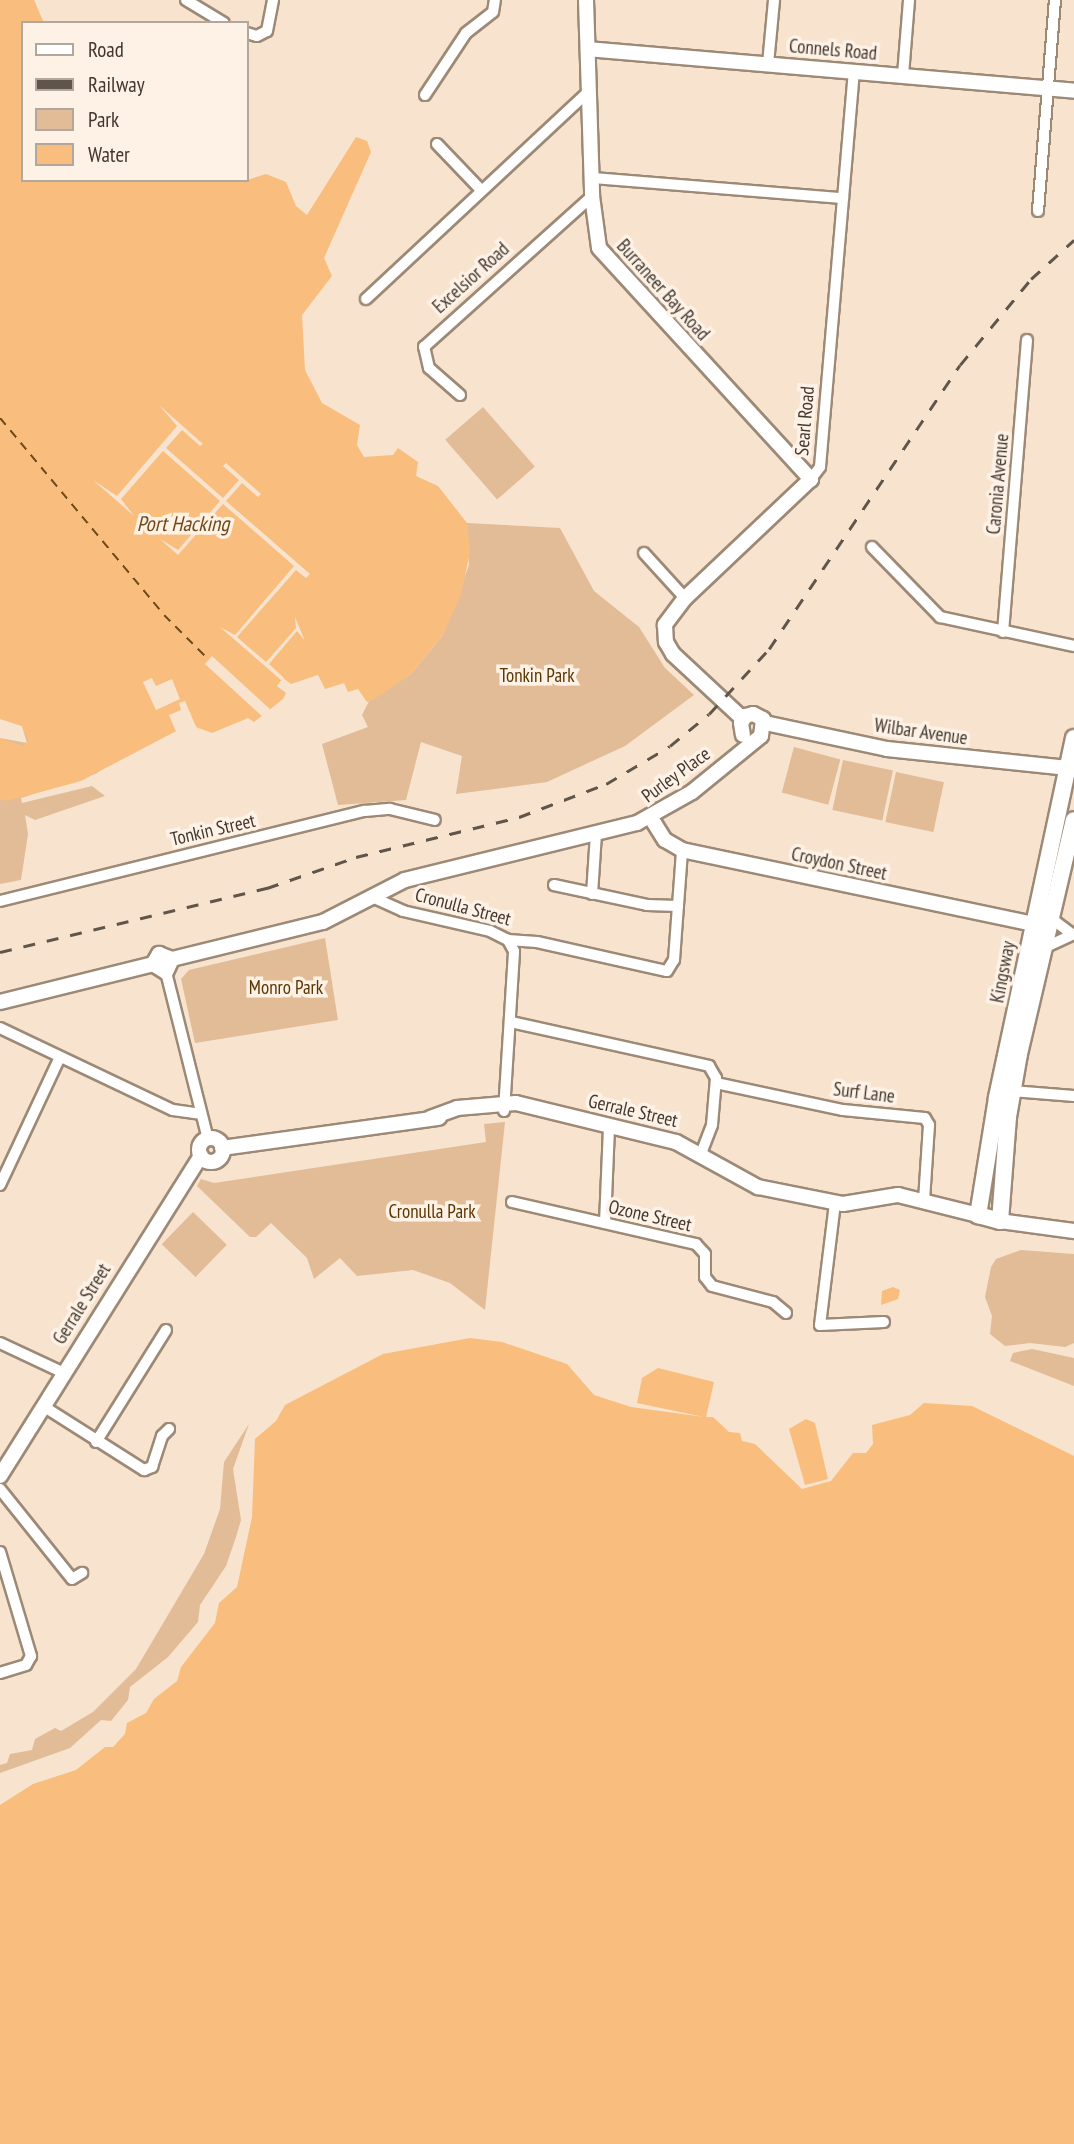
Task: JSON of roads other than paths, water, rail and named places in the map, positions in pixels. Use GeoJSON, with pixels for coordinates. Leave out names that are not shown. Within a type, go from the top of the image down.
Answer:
{"type":"FeatureCollection","features":[{"type":"Feature","properties":{"kind":"main road","name":"Kingsway"},"geometry":{"type":"LineString","coordinates":[[978,1215],[1033,924],[1071,768],[1074,738]]}},
{"type":"Feature","properties":{"kind":"main road","name":"Kingsway"},"geometry":{"type":"LineString","coordinates":[[1000,1222],[1012,1091],[1074,820]]}},
{"type":"Feature","properties":{"kind":"main road"},"geometry":{"type":"LineString","coordinates":[[1036,978],[1038,939],[1033,924],[1060,884]]}},
{"type":"Feature","properties":{"kind":"main road"},"geometry":{"type":"LineString","coordinates":[[985,1182],[989,1189],[996,1189],[1004,1175]]}},
{"type":"Feature","properties":{"kind":"main road","name":"Gerrale Street"},"geometry":{"type":"LineString","coordinates":[[978,1215],[1000,1222]]}},
{"type":"Feature","properties":{"kind":"street"},"geometry":{"type":"LineString","coordinates":[[186,0],[221,21]]}},
{"type":"Feature","properties":{"kind":"street"},"geometry":{"type":"LineString","coordinates":[[248,33],[257,36],[267,32],[273,0]]}},
{"type":"Feature","properties":{"kind":"street"},"geometry":{"type":"LineString","coordinates":[[425,95],[466,33],[493,12],[495,0]]}},
{"type":"Feature","properties":{"kind":"street","name":"Burraneer Bay Road"},"geometry":{"type":"LineString","coordinates":[[586,0],[595,236],[606,261],[811,479]]}},
{"type":"Feature","properties":{"kind":"street"},"geometry":{"type":"LineString","coordinates":[[768,64],[774,0]]}},
{"type":"Feature","properties":{"kind":"street"},"geometry":{"type":"LineString","coordinates":[[902,75],[909,0]]}},
{"type":"Feature","properties":{"kind":"street"},"geometry":{"type":"LineString","coordinates":[[1038,211],[1055,0]]}},
{"type":"Feature","properties":{"kind":"street","name":"Connels Road"},"geometry":{"type":"LineString","coordinates":[[588,49],[1074,91]]}},
{"type":"Feature","properties":{"kind":"street","name":"Searl Road"},"geometry":{"type":"LineString","coordinates":[[743,719],[668,648],[667,618],[811,479],[820,467],[854,71]]}},
{"type":"Feature","properties":{"kind":"street"},"geometry":{"type":"LineString","coordinates":[[366,299],[480,189],[589,91]]}},
{"type":"Feature","properties":{"kind":"street"},"geometry":{"type":"LineString","coordinates":[[437,144],[480,189]]}},
{"type":"Feature","properties":{"kind":"street"},"geometry":{"type":"LineString","coordinates":[[592,178],[843,198]]}},
{"type":"Feature","properties":{"kind":"street","name":"Excelsior Road"},"geometry":{"type":"LineString","coordinates":[[460,396],[429,368],[424,347],[592,196]]}},
{"type":"Feature","properties":{"kind":"street","name":"Caronia Avenue"},"geometry":{"type":"LineString","coordinates":[[1003,632],[1027,340]]}},
{"type":"Feature","properties":{"kind":"street"},"geometry":{"type":"LineString","coordinates":[[872,547],[940,617],[1074,646]]}},
{"type":"Feature","properties":{"kind":"street"},"geometry":{"type":"LineString","coordinates":[[644,553],[685,598]]}},
{"type":"Feature","properties":{"kind":"street","name":"Wilbar Avenue"},"geometry":{"type":"LineString","coordinates":[[743,719],[753,714],[765,723],[887,749],[1071,768]]}},
{"type":"Feature","properties":{"kind":"street"},"geometry":{"type":"LineString","coordinates":[[743,719],[748,737],[763,734],[765,723]]}},
{"type":"Feature","properties":{"kind":"street","name":"Purley Place"},"geometry":{"type":"LineString","coordinates":[[644,821],[692,792],[736,755],[748,737]]}},
{"type":"Feature","properties":{"kind":"street","name":"Tonkin Street"},"geometry":{"type":"LineString","coordinates":[[0,901],[365,811],[390,809],[435,820]]}},
{"type":"Feature","properties":{"kind":"street"},"geometry":{"type":"LineString","coordinates":[[0,1002],[164,965],[323,922],[405,880],[644,821]]}},
{"type":"Feature","properties":{"kind":"street","name":"Croydon Street"},"geometry":{"type":"LineString","coordinates":[[644,821],[665,841],[682,850],[1033,924]]}},
{"type":"Feature","properties":{"kind":"street"},"geometry":{"type":"LineString","coordinates":[[592,894],[596,834]]}},
{"type":"Feature","properties":{"kind":"street"},"geometry":{"type":"LineString","coordinates":[[554,885],[592,894],[678,906],[682,850]]}},
{"type":"Feature","properties":{"kind":"street","name":"Cronulla Street"},"geometry":{"type":"LineString","coordinates":[[372,897],[403,911],[490,931],[508,940],[537,942],[597,959],[670,969],[678,906]]}},
{"type":"Feature","properties":{"kind":"street"},"geometry":{"type":"LineString","coordinates":[[1046,947],[1073,934],[1052,919]]}},
{"type":"Feature","properties":{"kind":"street"},"geometry":{"type":"LineString","coordinates":[[505,1106],[514,951],[508,940]]}},
{"type":"Feature","properties":{"kind":"street"},"geometry":{"type":"LineString","coordinates":[[164,965],[208,1139]]}},
{"type":"Feature","properties":{"kind":"street"},"geometry":{"type":"LineString","coordinates":[[511,1022],[712,1068],[716,1083],[712,1125],[701,1153]]}},
{"type":"Feature","properties":{"kind":"street"},"geometry":{"type":"LineString","coordinates":[[0,1028],[173,1110],[200,1114]]}},
{"type":"Feature","properties":{"kind":"street"},"geometry":{"type":"LineString","coordinates":[[0,1185],[61,1057]]}},
{"type":"Feature","properties":{"kind":"street","name":"Surf Lane"},"geometry":{"type":"LineString","coordinates":[[716,1083],[843,1110],[925,1118],[929,1125],[924,1200]]}},
{"type":"Feature","properties":{"kind":"street"},"geometry":{"type":"LineString","coordinates":[[1012,1091],[1074,1096]]}},
{"type":"Feature","properties":{"kind":"street","name":"Gerrale Street"},"geometry":{"type":"LineString","coordinates":[[222,1148],[430,1118],[457,1108],[505,1106],[676,1142],[701,1153],[746,1183],[835,1203],[891,1195],[924,1200],[978,1215]]}},
{"type":"Feature","properties":{"kind":"street"},"geometry":{"type":"LineString","coordinates":[[605,1223],[609,1127]]}},
{"type":"Feature","properties":{"kind":"street"},"geometry":{"type":"LineString","coordinates":[[208,1139],[217,1140],[222,1148],[214,1161],[201,1156],[200,1146],[208,1139]]}},
{"type":"Feature","properties":{"kind":"street","name":"Gerrale Street"},"geometry":{"type":"LineString","coordinates":[[0,1476],[201,1156]]}},
{"type":"Feature","properties":{"kind":"street","name":"Ozone Street"},"geometry":{"type":"LineString","coordinates":[[512,1202],[696,1244],[705,1254],[705,1277],[712,1286],[774,1302],[786,1312]]}},
{"type":"Feature","properties":{"kind":"street"},"geometry":{"type":"LineString","coordinates":[[835,1203],[820,1325],[884,1322]]}},
{"type":"Feature","properties":{"kind":"street"},"geometry":{"type":"LineString","coordinates":[[1000,1222],[1074,1231]]}},
{"type":"Feature","properties":{"kind":"street"},"geometry":{"type":"LineString","coordinates":[[96,1442],[166,1330]]}},
{"type":"Feature","properties":{"kind":"street"},"geometry":{"type":"LineString","coordinates":[[0,1343],[64,1373]]}},
{"type":"Feature","properties":{"kind":"street"},"geometry":{"type":"LineString","coordinates":[[43,1406],[96,1442],[147,1470],[169,1429]]}},
{"type":"Feature","properties":{"kind":"street"},"geometry":{"type":"LineString","coordinates":[[0,1489],[72,1579],[82,1573]]}},
{"type":"Feature","properties":{"kind":"street"},"geometry":{"type":"LineString","coordinates":[[0,1552],[30,1656],[26,1665],[0,1673]]}},
{"type":"Feature","properties":{"kind":"water","name":"Port Hacking"},"geometry":{"type":"Polygon","coordinates":[[[0,0],[34,0],[43,21],[21,21],[21,182],[248,182],[248,180],[266,174],[286,182],[296,206],[307,215],[356,137],[367,141],[371,152],[324,258],[332,276],[302,315],[305,370],[322,403],[360,425],[357,445],[364,457],[393,455],[398,448],[418,462],[416,476],[438,486],[467,523],[470,552],[461,595],[443,635],[411,674],[367,702],[358,689],[348,692],[344,683],[325,689],[318,675],[291,684],[283,678],[277,686],[286,693],[283,699],[254,722],[248,718],[212,733],[193,726],[182,728],[81,781],[7,801],[0,799],[0,738],[24,746],[28,740],[22,726],[0,719],[0,0]]]}},
{"type":"Feature","properties":{"kind":"water"},"geometry":{"type":"Polygon","coordinates":[[[893,1287],[900,1290],[898,1299],[881,1305],[882,1291],[893,1287]]]}},
{"type":"Feature","properties":{"kind":"water"},"geometry":{"type":"Polygon","coordinates":[[[470,1338],[502,1342],[567,1364],[594,1395],[631,1407],[704,1417],[637,1403],[642,1378],[658,1368],[714,1382],[706,1417],[713,1417],[729,1432],[740,1433],[742,1441],[755,1444],[802,1489],[831,1481],[853,1453],[866,1453],[873,1444],[872,1425],[910,1415],[924,1403],[972,1406],[1074,1456],[1074,2144],[0,2144],[0,1805],[33,1784],[76,1770],[105,1747],[113,1747],[125,1734],[127,1723],[146,1713],[154,1699],[177,1681],[181,1667],[215,1623],[219,1603],[237,1587],[252,1517],[255,1439],[276,1421],[285,1405],[383,1354],[470,1338]]]}},
{"type":"Feature","properties":{"kind":"water"},"geometry":{"type":"Polygon","coordinates":[[[806,1419],[815,1423],[828,1479],[805,1485],[789,1429],[806,1419]]]}},
{"type":"Feature","properties":{"kind":"railway"},"geometry":{"type":"LineString","coordinates":[[0,952],[267,888],[356,857],[519,817],[606,784],[670,746],[709,714],[769,649],[960,365],[1031,279],[1074,240]]}},
{"type":"Feature","properties":{"kind":"park label","name":"Tonkin Park"},"geometry":{"type":"Point","coordinates":[537,676]}},
{"type":"Feature","properties":{"kind":"park label","name":"Monro Park"},"geometry":{"type":"Point","coordinates":[286,988]}},
{"type":"Feature","properties":{"kind":"park label","name":"Cronulla Park"},"geometry":{"type":"Point","coordinates":[432,1212]}}]}
